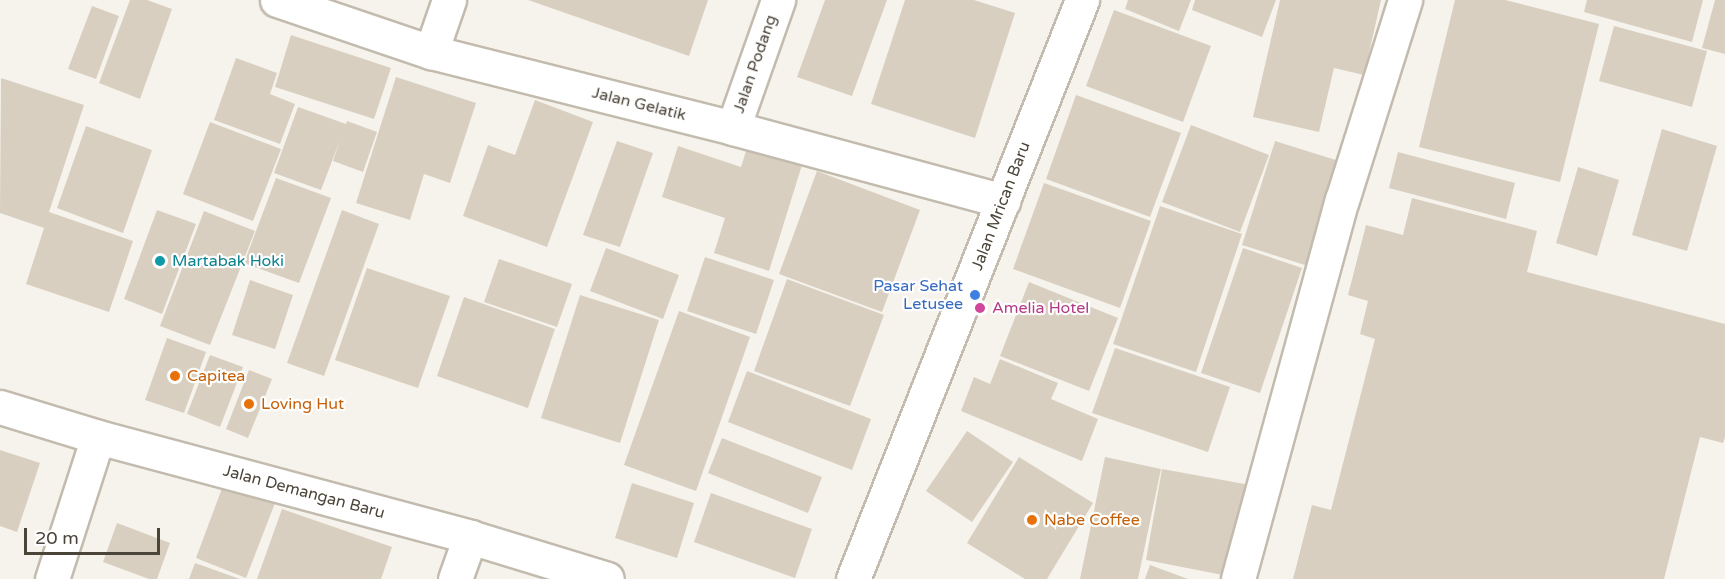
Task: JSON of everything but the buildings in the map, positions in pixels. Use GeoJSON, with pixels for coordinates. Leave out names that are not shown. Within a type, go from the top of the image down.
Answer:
{"type":"FeatureCollection","features":[{"type":"Feature","properties":{"kind":"street","name":"Jalan Gelatik"},"geometry":{"type":"LineString","coordinates":[[277,0],[431,52],[733,128],[1003,201]]}},
{"type":"Feature","properties":{"kind":"street"},"geometry":{"type":"LineString","coordinates":[[431,52],[448,0]]}},
{"type":"Feature","properties":{"kind":"street","name":"Jalan Podang"},"geometry":{"type":"LineString","coordinates":[[733,128],[778,0]]}},
{"type":"Feature","properties":{"kind":"street","name":"Jalan Mrican Baru"},"geometry":{"type":"LineString","coordinates":[[853,579],[1082,0]]}},
{"type":"Feature","properties":{"kind":"street"},"geometry":{"type":"LineString","coordinates":[[1238,579],[1342,200],[1405,0]]}},
{"type":"Feature","properties":{"kind":"street","name":"Jalan Demangan Baru"},"geometry":{"type":"LineString","coordinates":[[0,407],[98,437],[470,537],[607,579]]}},
{"type":"Feature","properties":{"kind":"street"},"geometry":{"type":"LineString","coordinates":[[52,579],[98,437]]}},
{"type":"Feature","properties":{"kind":"street"},"geometry":{"type":"LineString","coordinates":[[455,579],[470,537]]}},
{"type":"Feature","properties":{"kind":"place","name":"Martabak Hoki"},"geometry":{"type":"Point","coordinates":[160,261]}},
{"type":"Feature","properties":{"kind":"place","name":"Pasar Sehat Letusee"},"geometry":{"type":"Point","coordinates":[975,295]}},
{"type":"Feature","properties":{"kind":"place","name":"Amelia Hotel"},"geometry":{"type":"Point","coordinates":[980,308]}},
{"type":"Feature","properties":{"kind":"place","name":"Capitea"},"geometry":{"type":"Point","coordinates":[175,376]}},
{"type":"Feature","properties":{"kind":"place","name":"Loving Hut"},"geometry":{"type":"Point","coordinates":[249,404]}},
{"type":"Feature","properties":{"kind":"place","name":"Nabe Coffee"},"geometry":{"type":"Point","coordinates":[1032,520]}}]}
